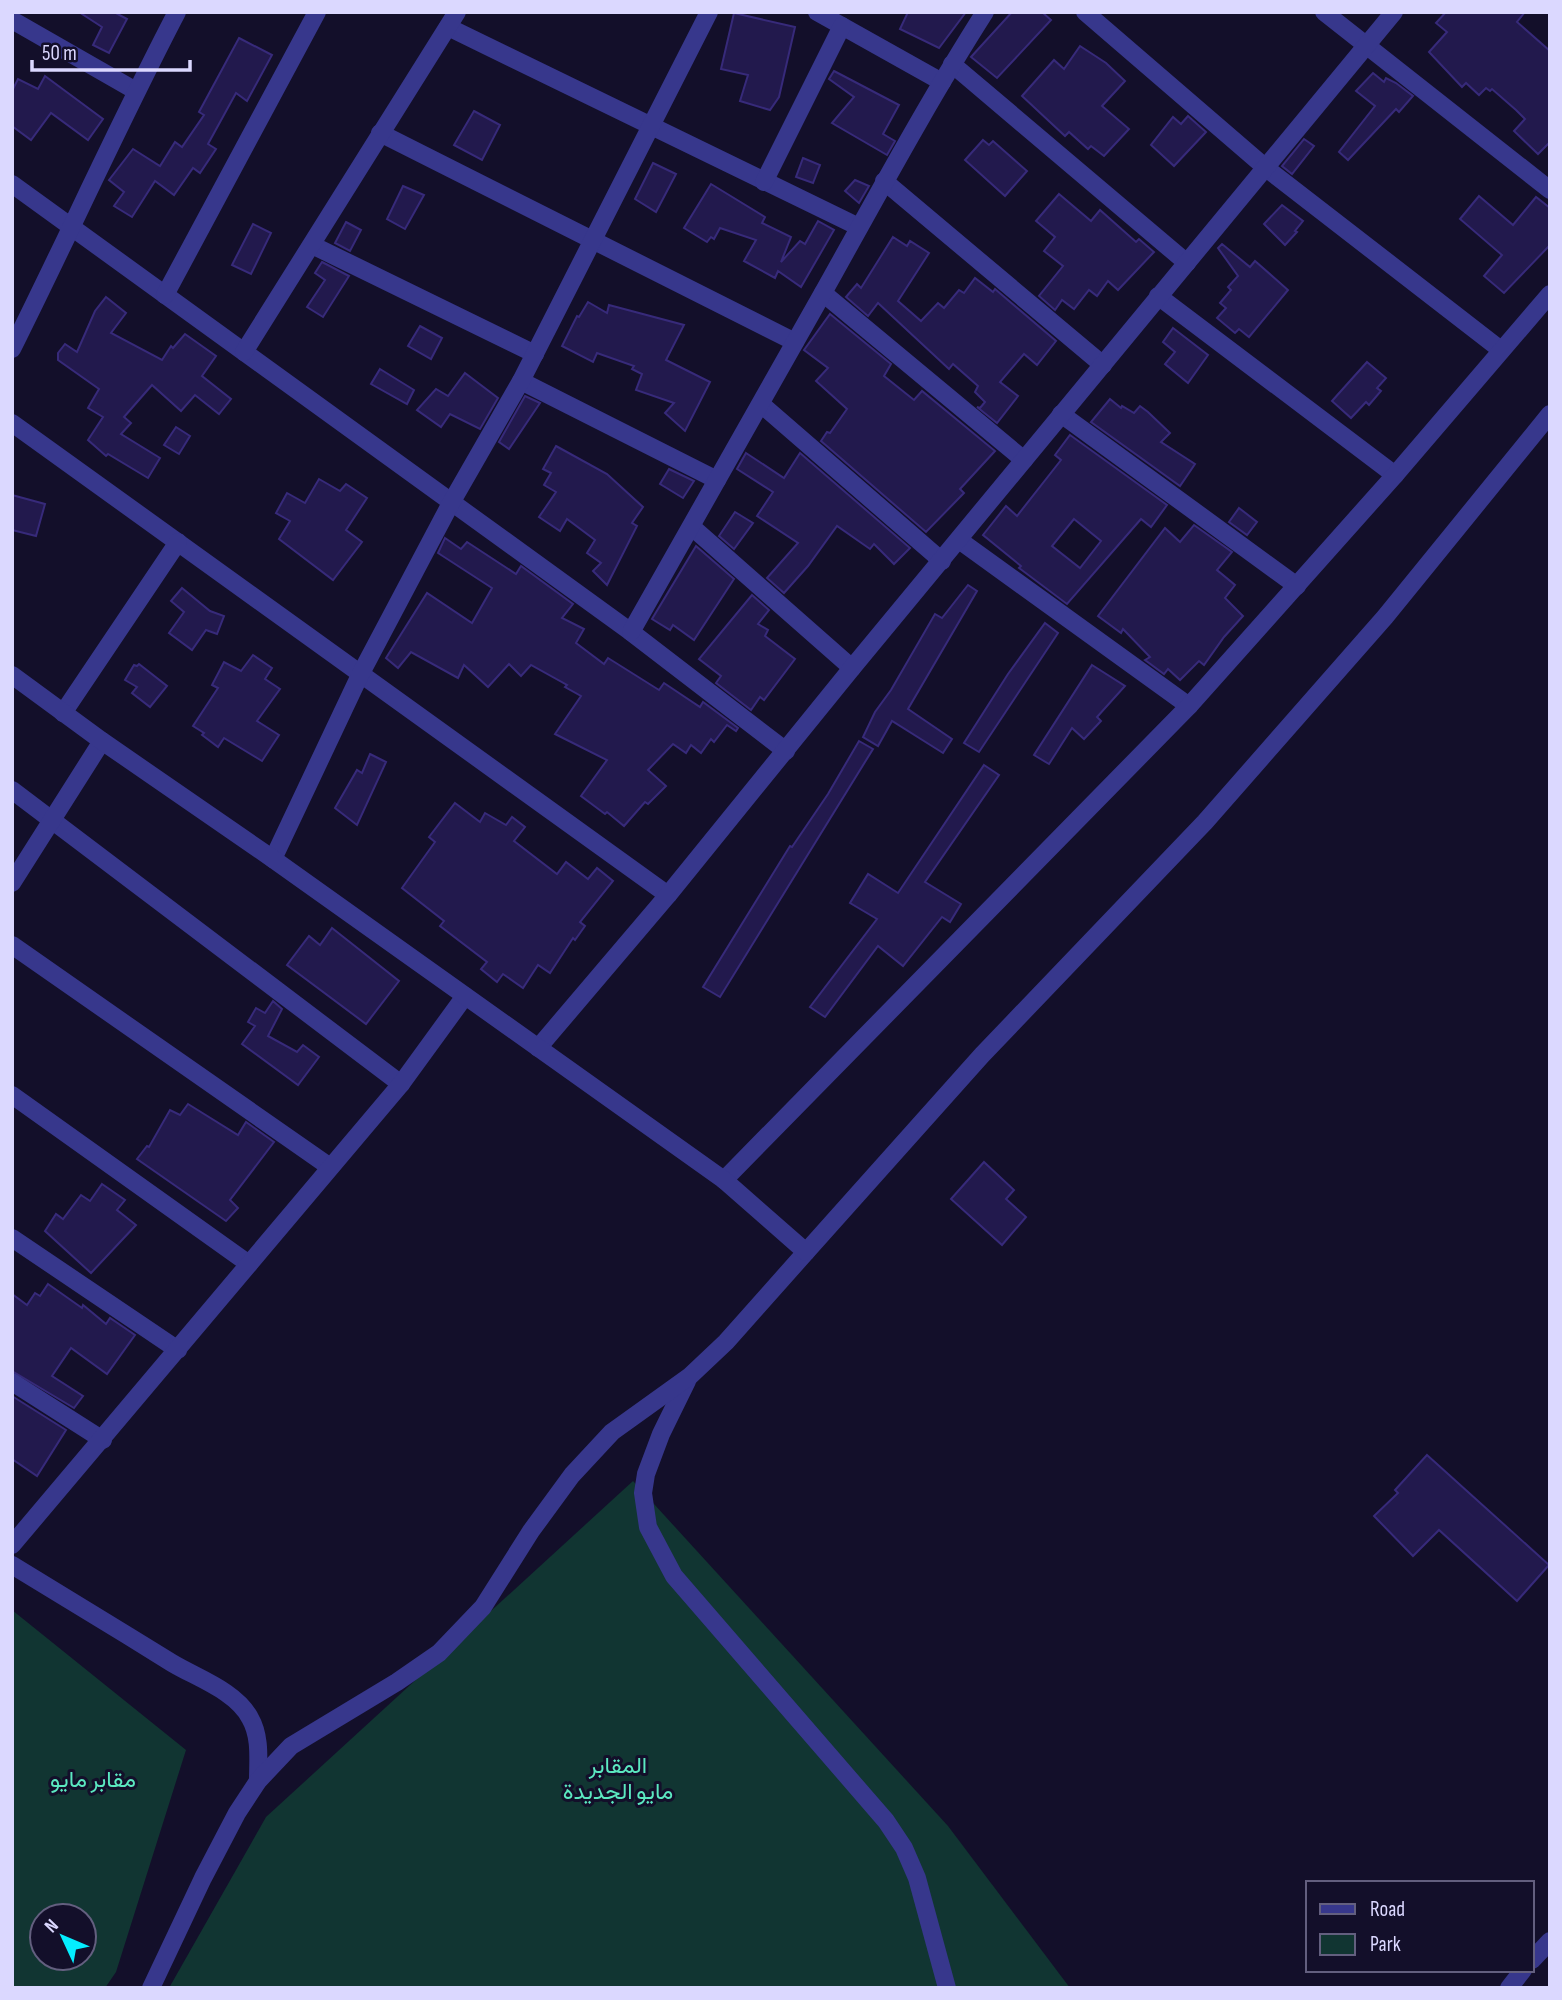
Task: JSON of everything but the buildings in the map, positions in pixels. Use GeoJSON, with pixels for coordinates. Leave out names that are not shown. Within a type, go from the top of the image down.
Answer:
{"type":"FeatureCollection","features":[{"type":"Feature","properties":{"kind":"street"},"geometry":{"type":"LineString","coordinates":[[12,349],[73,228],[135,91],[177,12]]}},
{"type":"Feature","properties":{"kind":"street"},"geometry":{"type":"LineString","coordinates":[[165,295],[317,12]]}},
{"type":"Feature","properties":{"kind":"street"},"geometry":{"type":"LineString","coordinates":[[273,859],[360,676],[451,503],[535,355],[709,12]]}},
{"type":"Feature","properties":{"kind":"street"},"geometry":{"type":"LineString","coordinates":[[817,12],[942,82]]}},
{"type":"Feature","properties":{"kind":"street"},"geometry":{"type":"LineString","coordinates":[[631,632],[884,181],[985,12]]}},
{"type":"Feature","properties":{"kind":"street"},"geometry":{"type":"LineString","coordinates":[[1085,12],[1266,168],[1501,351]]}},
{"type":"Feature","properties":{"kind":"street"},"geometry":{"type":"LineString","coordinates":[[1324,12],[1550,190]]}},
{"type":"Feature","properties":{"kind":"street"},"geometry":{"type":"LineString","coordinates":[[538,1048],[668,895],[1394,12]]}},
{"type":"Feature","properties":{"kind":"street"},"geometry":{"type":"LineString","coordinates":[[12,20],[135,91]]}},
{"type":"Feature","properties":{"kind":"street"},"geometry":{"type":"LineString","coordinates":[[244,352],[452,20],[650,126],[859,227]]}},
{"type":"Feature","properties":{"kind":"street"},"geometry":{"type":"LineString","coordinates":[[764,182],[842,26]]}},
{"type":"Feature","properties":{"kind":"street"},"geometry":{"type":"LineString","coordinates":[[952,64],[1187,263]]}},
{"type":"Feature","properties":{"kind":"street"},"geometry":{"type":"LineString","coordinates":[[380,134],[794,342]]}},
{"type":"Feature","properties":{"kind":"street"},"geometry":{"type":"LineString","coordinates":[[884,181],[1103,365]]}},
{"type":"Feature","properties":{"kind":"street"},"geometry":{"type":"LineString","coordinates":[[12,184],[631,632],[786,751]]}},
{"type":"Feature","properties":{"kind":"street"},"geometry":{"type":"LineString","coordinates":[[312,245],[535,355]]}},
{"type":"Feature","properties":{"kind":"street"},"geometry":{"type":"LineString","coordinates":[[823,293],[1024,460]]}},
{"type":"Feature","properties":{"kind":"street"},"geometry":{"type":"LineString","coordinates":[[724,1180],[1189,706],[1395,475],[1550,294]]}},
{"type":"Feature","properties":{"kind":"street"},"geometry":{"type":"LineString","coordinates":[[1158,296],[1395,475]]}},
{"type":"Feature","properties":{"kind":"street"},"geometry":{"type":"LineString","coordinates":[[521,381],[717,480]]}},
{"type":"Feature","properties":{"kind":"street"},"geometry":{"type":"LineString","coordinates":[[761,404],[942,561]]}},
{"type":"Feature","properties":{"kind":"street"},"geometry":{"type":"LineString","coordinates":[[1061,414],[1297,586]]}},
{"type":"Feature","properties":{"kind":"street"},"geometry":{"type":"LineString","coordinates":[[151,1988],[203,1878],[237,1813],[258,1781],[291,1746],[397,1682],[439,1653],[483,1607],[531,1531],[572,1475],[612,1432],[690,1376],[726,1342],[982,1055],[1205,822],[1385,617],[1550,414]]}},
{"type":"Feature","properties":{"kind":"street"},"geometry":{"type":"LineString","coordinates":[[12,423],[360,676],[668,895]]}},
{"type":"Feature","properties":{"kind":"street"},"geometry":{"type":"LineString","coordinates":[[692,527],[852,668]]}},
{"type":"Feature","properties":{"kind":"street"},"geometry":{"type":"LineString","coordinates":[[958,540],[1189,706]]}},
{"type":"Feature","properties":{"kind":"street"},"geometry":{"type":"LineString","coordinates":[[63,713],[178,542]]}},
{"type":"Feature","properties":{"kind":"street"},"geometry":{"type":"LineString","coordinates":[[12,675],[724,1180],[806,1251]]}},
{"type":"Feature","properties":{"kind":"street"},"geometry":{"type":"LineString","coordinates":[[12,883],[102,741]]}},
{"type":"Feature","properties":{"kind":"street"},"geometry":{"type":"LineString","coordinates":[[12,790],[401,1084]]}},
{"type":"Feature","properties":{"kind":"street"},"geometry":{"type":"LineString","coordinates":[[12,946],[330,1167]]}},
{"type":"Feature","properties":{"kind":"street"},"geometry":{"type":"LineString","coordinates":[[12,1545],[401,1084],[465,996]]}},
{"type":"Feature","properties":{"kind":"street"},"geometry":{"type":"LineString","coordinates":[[12,1095],[249,1264]]}},
{"type":"Feature","properties":{"kind":"street"},"geometry":{"type":"LineString","coordinates":[[12,1238],[178,1350]]}},
{"type":"Feature","properties":{"kind":"street"},"geometry":{"type":"LineString","coordinates":[[690,1376],[661,1434],[646,1474],[643,1493],[648,1527],[674,1576],[886,1821],[904,1847],[917,1878],[947,1988]]}},
{"type":"Feature","properties":{"kind":"street"},"geometry":{"type":"LineString","coordinates":[[12,1382],[103,1440]]}},
{"type":"Feature","properties":{"kind":"street"},"geometry":{"type":"LineString","coordinates":[[12,1565],[218,1688],[241,1705],[250,1718],[258,1742],[258,1781]]}},
{"type":"Feature","properties":{"kind":"street"},"geometry":{"type":"LineString","coordinates":[[1534,1958],[1550,1941]]}},
{"type":"Feature","properties":{"kind":"street"},"geometry":{"type":"LineString","coordinates":[[1509,1988],[1522,1972]]}},
{"type":"Feature","properties":{"kind":"green space","name":"المقابر مايو الجديدة"},"geometry":{"type":"Polygon","coordinates":[[[633,1481],[948,1826],[1070,1988],[169,1988],[266,1817],[633,1481]]]}},
{"type":"Feature","properties":{"kind":"green space","name":"مقابر مايو"},"geometry":{"type":"Polygon","coordinates":[[[12,1610],[186,1750],[116,1972],[105,1988],[12,1988],[12,1610]]]}}]}
